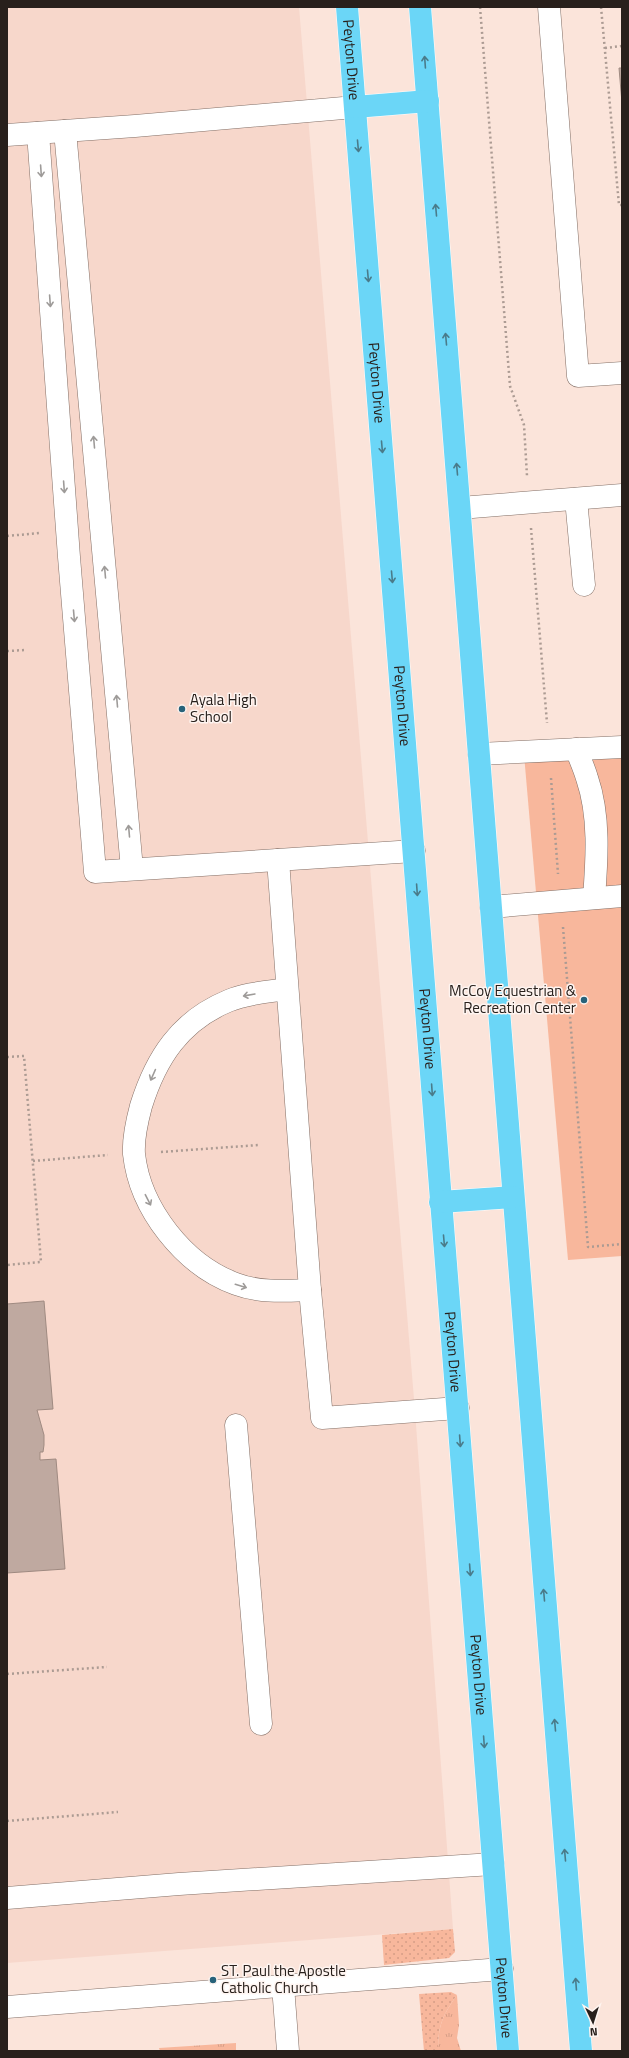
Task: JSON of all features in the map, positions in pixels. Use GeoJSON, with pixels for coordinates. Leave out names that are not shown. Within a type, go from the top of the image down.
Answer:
{"type":"FeatureCollection","features":[{"type":"Feature","properties":{"kind":"main road","name":"Peyton Drive"},"geometry":{"type":"LineString","coordinates":[[347,7],[508,2051]]}},
{"type":"Feature","properties":{"kind":"main road"},"geometry":{"type":"LineString","coordinates":[[420,7],[581,2051]]}},
{"type":"Feature","properties":{"kind":"main road"},"geometry":{"type":"LineString","coordinates":[[355,107],[428,101]]}},
{"type":"Feature","properties":{"kind":"main road"},"geometry":{"type":"LineString","coordinates":[[440,1202],[513,1197]]}},
{"type":"Feature","properties":{"kind":"lane"},"geometry":{"type":"LineString","coordinates":[[549,7],[578,376],[622,373]]}},
{"type":"Feature","properties":{"kind":"lane"},"geometry":{"type":"LineString","coordinates":[[7,135],[355,107]]}},
{"type":"Feature","properties":{"kind":"lane"},"geometry":{"type":"LineString","coordinates":[[65,131],[132,869]]}},
{"type":"Feature","properties":{"kind":"lane"},"geometry":{"type":"LineString","coordinates":[[38,132],[69,557],[95,872],[414,851]]}},
{"type":"Feature","properties":{"kind":"lane"},"geometry":{"type":"LineString","coordinates":[[460,508],[622,495]]}},
{"type":"Feature","properties":{"kind":"lane"},"geometry":{"type":"LineString","coordinates":[[576,499],[584,585]]}},
{"type":"Feature","properties":{"kind":"lane"},"geometry":{"type":"LineString","coordinates":[[479,754],[622,747]]}},
{"type":"Feature","properties":{"kind":"lane"},"geometry":{"type":"LineString","coordinates":[[576,750],[588,779],[592,796],[597,856],[594,898]]}},
{"type":"Feature","properties":{"kind":"lane"},"geometry":{"type":"LineString","coordinates":[[278,860],[310,1290],[322,1418],[458,1408]]}},
{"type":"Feature","properties":{"kind":"lane"},"geometry":{"type":"LineString","coordinates":[[491,907],[622,896]]}},
{"type":"Feature","properties":{"kind":"lane"},"geometry":{"type":"LineString","coordinates":[[288,989],[245,995],[229,1001],[200,1017],[178,1036],[165,1051],[148,1086],[137,1126],[134,1153],[143,1188],[152,1208],[174,1241],[203,1266],[235,1284],[254,1290],[278,1292],[310,1290]]}},
{"type":"Feature","properties":{"kind":"lane"},"geometry":{"type":"LineString","coordinates":[[236,1425],[261,1724]]}},
{"type":"Feature","properties":{"kind":"lane"},"geometry":{"type":"LineString","coordinates":[[7,1898],[179,1884],[493,1864]]}},
{"type":"Feature","properties":{"kind":"lane"},"geometry":{"type":"LineString","coordinates":[[7,2007],[502,1969]]}},
{"type":"Feature","properties":{"kind":"lane"},"geometry":{"type":"LineString","coordinates":[[283,1986],[288,2051]]}},
{"type":"Feature","properties":{"kind":"path"},"geometry":{"type":"LineString","coordinates":[[480,7],[510,386],[524,425],[588,1247],[622,1244]]}},
{"type":"Feature","properties":{"kind":"path"},"geometry":{"type":"LineString","coordinates":[[601,7],[619,205],[622,205]]}},
{"type":"Feature","properties":{"kind":"path"},"geometry":{"type":"LineString","coordinates":[[605,48],[622,46]]}},
{"type":"Feature","properties":{"kind":"path"},"geometry":{"type":"LineString","coordinates":[[7,536],[41,533]]}},
{"type":"Feature","properties":{"kind":"path"},"geometry":{"type":"LineString","coordinates":[[7,651],[26,650]]}},
{"type":"Feature","properties":{"kind":"path"},"geometry":{"type":"LineString","coordinates":[[7,1057],[24,1056],[41,1262],[7,1265]]}},
{"type":"Feature","properties":{"kind":"path"},"geometry":{"type":"LineString","coordinates":[[33,1162],[134,1153],[259,1145]]}},
{"type":"Feature","properties":{"kind":"path"},"geometry":{"type":"LineString","coordinates":[[7,1674],[107,1667]]}},
{"type":"Feature","properties":{"kind":"path"},"geometry":{"type":"LineString","coordinates":[[7,1821],[118,1812]]}},
{"type":"Feature","properties":{"kind":"shaded area","name":"Ayala High School"},"geometry":{"type":"Polygon","coordinates":[[[7,7],[299,7],[415,1411],[453,1929],[7,1963],[7,7]]]}},
{"type":"Feature","properties":{"kind":"green space","name":"McCoy Equestrian & Recreation Center"},"geometry":{"type":"Polygon","coordinates":[[[622,736],[622,1256],[568,1260],[523,743],[622,736]]]}},
{"type":"Feature","properties":{"kind":"green space"},"geometry":{"type":"Polygon","coordinates":[[[453,1929],[455,1952],[449,1958],[384,1965],[382,1935],[453,1929]]]}},
{"type":"Feature","properties":{"kind":"green space"},"geometry":{"type":"Polygon","coordinates":[[[451,1992],[457,1995],[444,2015],[440,2028],[438,2051],[424,2051],[419,1994],[451,1992]]]}},
{"type":"Feature","properties":{"kind":"green space"},"geometry":{"type":"Polygon","coordinates":[[[457,1995],[459,2025],[457,2038],[461,2051],[438,2051],[440,2028],[444,2015],[457,1995]]]}},
{"type":"Feature","properties":{"kind":"green space"},"geometry":{"type":"Polygon","coordinates":[[[236,2043],[236,2051],[160,2051],[159,2048],[236,2043]]]}},
{"type":"Feature","properties":{"kind":"building"},"geometry":{"type":"Polygon","coordinates":[[[619,68],[622,68],[622,103],[619,68]]]}},
{"type":"Feature","properties":{"kind":"building"},"geometry":{"type":"Polygon","coordinates":[[[44,1301],[53,1409],[37,1410],[44,1435],[43,1452],[40,1452],[40,1460],[56,1459],[65,1569],[7,1573],[7,1304],[44,1301]]]}},
{"type":"Feature","properties":{"kind":"place","name":"Ayala High School"},"geometry":{"type":"Point","coordinates":[182,709]}},
{"type":"Feature","properties":{"kind":"place","name":"McCoy Equestrian & Recreation Center"},"geometry":{"type":"Point","coordinates":[584,1000]}},
{"type":"Feature","properties":{"kind":"place","name":"ST. Paul the Apostle Catholic Church"},"geometry":{"type":"Point","coordinates":[213,1980]}}]}
